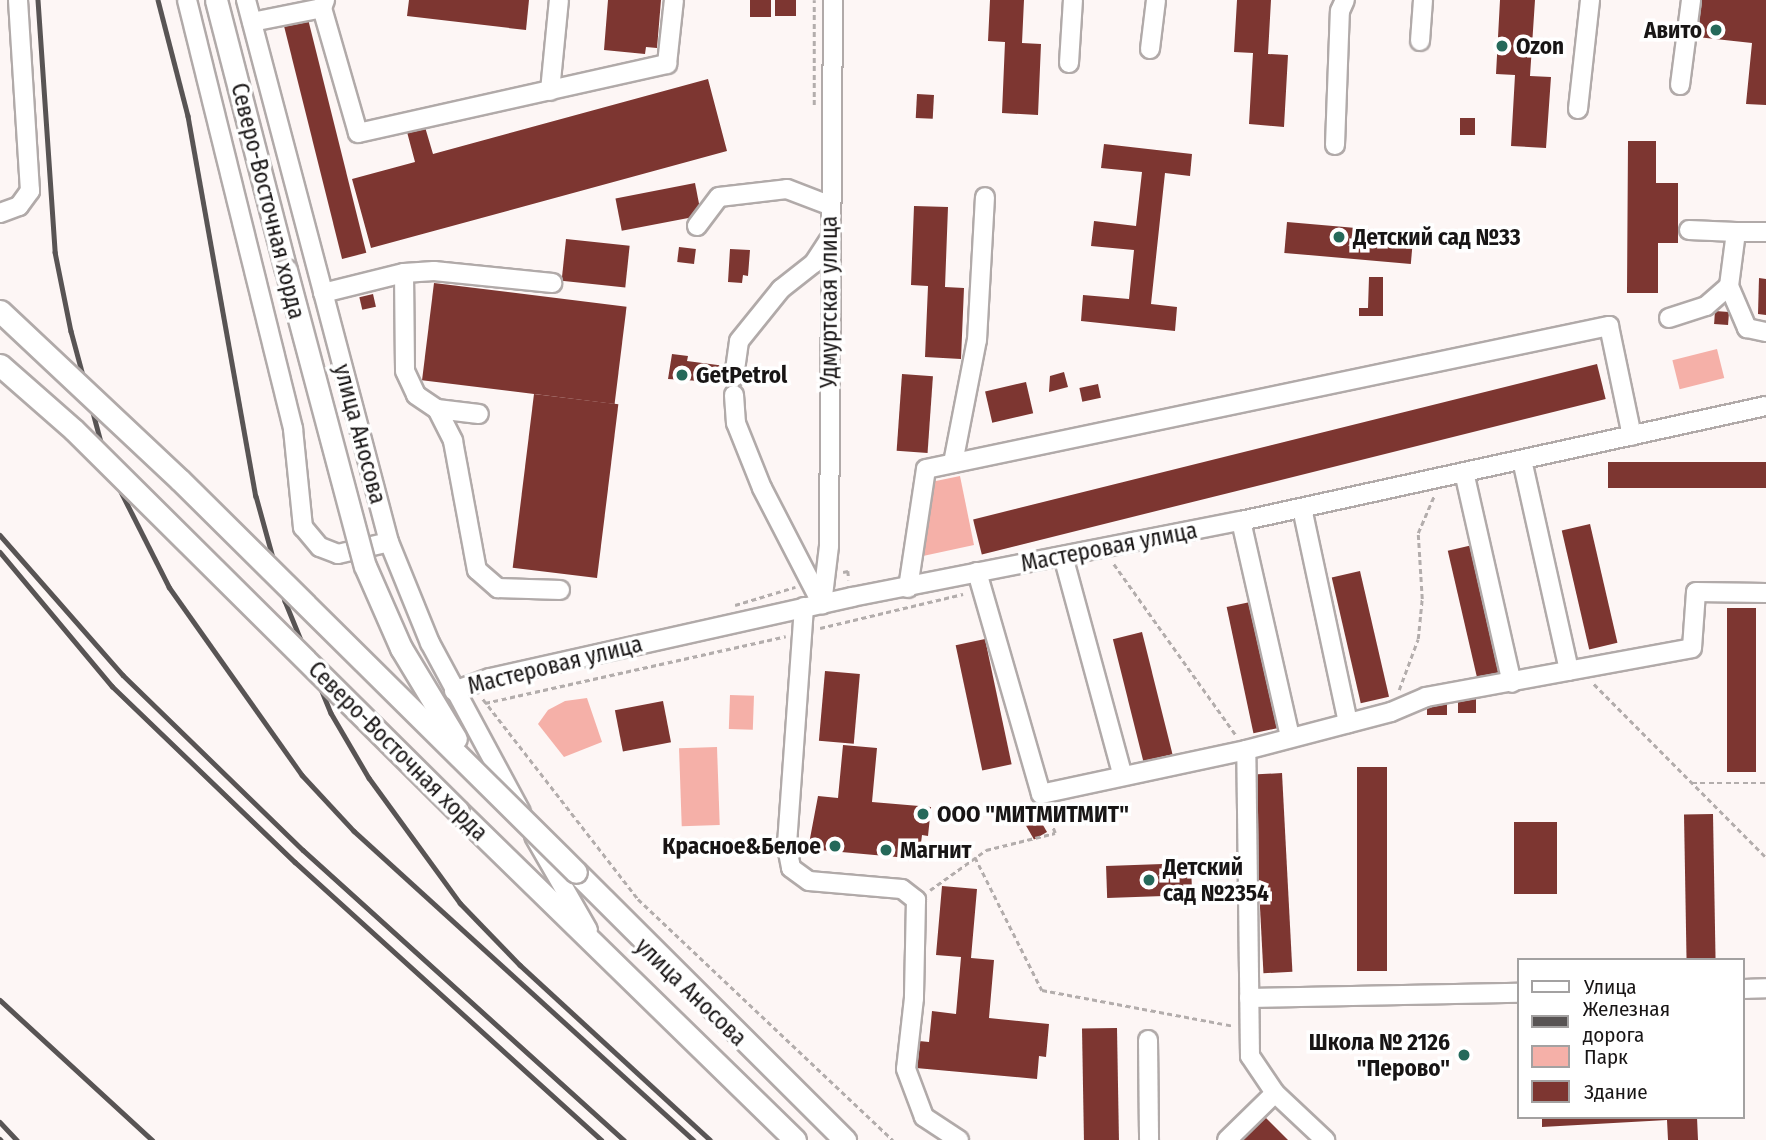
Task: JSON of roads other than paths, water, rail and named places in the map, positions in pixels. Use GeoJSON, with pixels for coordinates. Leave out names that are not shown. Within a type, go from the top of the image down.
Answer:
{"type":"FeatureCollection","features":[{"type":"Feature","properties":{"kind":"main road","name":"Северо-Восточная хорда"},"geometry":{"type":"LineString","coordinates":[[216,0],[365,566],[401,648],[435,710],[487,784]]}},
{"type":"Feature","properties":{"kind":"main road","name":"Северо-Восточная хорда"},"geometry":{"type":"LineString","coordinates":[[0,311],[180,480],[845,1140]]}},
{"type":"Feature","properties":{"kind":"main road","name":"Северо-Восточная хорда"},"geometry":{"type":"LineString","coordinates":[[0,365],[133,489],[794,1140]]}},
{"type":"Feature","properties":{"kind":"street"},"geometry":{"type":"LineString","coordinates":[[0,213],[19,206],[30,191],[18,0]]}},
{"type":"Feature","properties":{"kind":"street"},"geometry":{"type":"LineString","coordinates":[[187,0],[293,429],[303,527],[320,547],[338,554],[389,542]]}},
{"type":"Feature","properties":{"kind":"street","name":"улица Аносова"},"geometry":{"type":"LineString","coordinates":[[246,0],[389,542],[454,691],[582,923],[601,945],[804,1140]]}},
{"type":"Feature","properties":{"kind":"street"},"geometry":{"type":"LineString","coordinates":[[551,91],[559,0]]}},
{"type":"Feature","properties":{"kind":"street"},"geometry":{"type":"LineString","coordinates":[[252,22],[324,4],[358,133],[667,64],[674,0]]}},
{"type":"Feature","properties":{"kind":"street","name":"Удмуртская улица"},"geometry":{"type":"LineString","coordinates":[[822,604],[829,546],[829,205],[833,0]]}},
{"type":"Feature","properties":{"kind":"street"},"geometry":{"type":"LineString","coordinates":[[1069,64],[1073,0]]}},
{"type":"Feature","properties":{"kind":"street"},"geometry":{"type":"LineString","coordinates":[[1150,49],[1156,0]]}},
{"type":"Feature","properties":{"kind":"street"},"geometry":{"type":"LineString","coordinates":[[1335,145],[1340,11],[1345,0]]}},
{"type":"Feature","properties":{"kind":"street"},"geometry":{"type":"LineString","coordinates":[[1420,41],[1423,0]]}},
{"type":"Feature","properties":{"kind":"street"},"geometry":{"type":"LineString","coordinates":[[1578,110],[1590,0]]}},
{"type":"Feature","properties":{"kind":"street"},"geometry":{"type":"LineString","coordinates":[[1680,85],[1690,0]]}},
{"type":"Feature","properties":{"kind":"street"},"geometry":{"type":"LineString","coordinates":[[697,226],[719,197],[787,190],[829,205]]}},
{"type":"Feature","properties":{"kind":"street"},"geometry":{"type":"LineString","coordinates":[[953,463],[977,340],[985,197]]}},
{"type":"Feature","properties":{"kind":"street"},"geometry":{"type":"LineString","coordinates":[[1689,230],[1766,232]]}},
{"type":"Feature","properties":{"kind":"street"},"geometry":{"type":"LineString","coordinates":[[1736,232],[1729,286],[1747,328],[1766,332]]}},
{"type":"Feature","properties":{"kind":"street"},"geometry":{"type":"LineString","coordinates":[[822,604],[762,488],[736,423],[734,386],[739,341],[782,289],[814,263],[829,240]]}},
{"type":"Feature","properties":{"kind":"street"},"geometry":{"type":"LineString","coordinates":[[323,293],[404,273],[434,271],[552,283]]}},
{"type":"Feature","properties":{"kind":"street"},"geometry":{"type":"LineString","coordinates":[[404,273],[405,371],[416,396],[437,409],[479,414]]}},
{"type":"Feature","properties":{"kind":"street"},"geometry":{"type":"LineString","coordinates":[[1669,318],[1706,306],[1729,286]]}},
{"type":"Feature","properties":{"kind":"street"},"geometry":{"type":"LineString","coordinates":[[908,588],[926,469],[953,463],[1609,326],[1632,436]]}},
{"type":"Feature","properties":{"kind":"street","name":"Мастеровая улица"},"geometry":{"type":"LineString","coordinates":[[454,691],[475,682],[804,607],[908,588],[978,581],[1063,556],[1241,521],[1766,406]]}},
{"type":"Feature","properties":{"kind":"street"},"geometry":{"type":"LineString","coordinates":[[437,409],[453,441],[477,570],[498,588],[560,590]]}},
{"type":"Feature","properties":{"kind":"street"},"geometry":{"type":"LineString","coordinates":[[1522,460],[1574,671]]}},
{"type":"Feature","properties":{"kind":"street"},"geometry":{"type":"LineString","coordinates":[[1464,472],[1512,683]]}},
{"type":"Feature","properties":{"kind":"street"},"geometry":{"type":"LineString","coordinates":[[1301,508],[1348,723]]}},
{"type":"Feature","properties":{"kind":"street"},"geometry":{"type":"LineString","coordinates":[[1241,521],[1290,736]]}},
{"type":"Feature","properties":{"kind":"street"},"geometry":{"type":"LineString","coordinates":[[1063,556],[1122,773]]}},
{"type":"Feature","properties":{"kind":"street"},"geometry":{"type":"LineString","coordinates":[[978,581],[1041,794],[1122,773],[1246,750],[1290,736],[1391,712],[1426,697],[1692,648],[1696,592],[1766,593]]}},
{"type":"Feature","properties":{"kind":"street"},"geometry":{"type":"LineString","coordinates":[[804,607],[787,848],[791,867],[809,881],[902,890],[916,900],[914,998],[906,1069],[924,1117],[959,1140]]}},
{"type":"Feature","properties":{"kind":"street"},"geometry":{"type":"LineString","coordinates":[[1246,750],[1250,1056],[1275,1093],[1325,1140]]}},
{"type":"Feature","properties":{"kind":"street","name":"улица Аносова"},"geometry":{"type":"LineString","coordinates":[[538,844],[845,1140]]}},
{"type":"Feature","properties":{"kind":"street"},"geometry":{"type":"LineString","coordinates":[[1745,989],[1766,988]]}},
{"type":"Feature","properties":{"kind":"street"},"geometry":{"type":"LineString","coordinates":[[1250,998],[1518,993]]}},
{"type":"Feature","properties":{"kind":"street"},"geometry":{"type":"LineString","coordinates":[[1148,1040],[1149,1140]]}},
{"type":"Feature","properties":{"kind":"street"},"geometry":{"type":"LineString","coordinates":[[1227,1140],[1275,1093]]}},
{"type":"Feature","properties":{"kind":"railway"},"geometry":{"type":"LineString","coordinates":[[38,0],[55,252],[71,331],[107,464],[169,587],[302,775],[354,831],[694,1140]]}},
{"type":"Feature","properties":{"kind":"railway"},"geometry":{"type":"LineString","coordinates":[[158,0],[188,116],[256,496],[285,601],[331,713],[369,778],[460,903],[520,965],[710,1140]]}},
{"type":"Feature","properties":{"kind":"railway"},"geometry":{"type":"LineString","coordinates":[[0,535],[123,675],[303,850],[624,1140]]}},
{"type":"Feature","properties":{"kind":"railway"},"geometry":{"type":"LineString","coordinates":[[0,552],[112,686],[295,862],[602,1140]]}},
{"type":"Feature","properties":{"kind":"railway"},"geometry":{"type":"LineString","coordinates":[[0,1000],[152,1140]]}},
{"type":"Feature","properties":{"kind":"railway"},"geometry":{"type":"LineString","coordinates":[[0,1122],[17,1140]]}},
{"type":"Feature","properties":{"kind":"place","name":"Авито"},"geometry":{"type":"Point","coordinates":[1716,30]}},
{"type":"Feature","properties":{"kind":"place","name":"Ozon"},"geometry":{"type":"Point","coordinates":[1502,46]}},
{"type":"Feature","properties":{"kind":"place","name":"Детский сад №33"},"geometry":{"type":"Point","coordinates":[1339,237]}},
{"type":"Feature","properties":{"kind":"place","name":"GetPetrol"},"geometry":{"type":"Point","coordinates":[682,375]}},
{"type":"Feature","properties":{"kind":"place","name":"ООО \"МИТМИТМИТ\""},"geometry":{"type":"Point","coordinates":[923,814]}},
{"type":"Feature","properties":{"kind":"place","name":"Красное&Белое"},"geometry":{"type":"Point","coordinates":[835,846]}},
{"type":"Feature","properties":{"kind":"place","name":"Магнит"},"geometry":{"type":"Point","coordinates":[886,850]}},
{"type":"Feature","properties":{"kind":"place","name":"Детский сад №2354"},"geometry":{"type":"Point","coordinates":[1149,880]}},
{"type":"Feature","properties":{"kind":"place","name":"Школа № 2126 \"Перово\""},"geometry":{"type":"Point","coordinates":[1464,1055]}}]}
